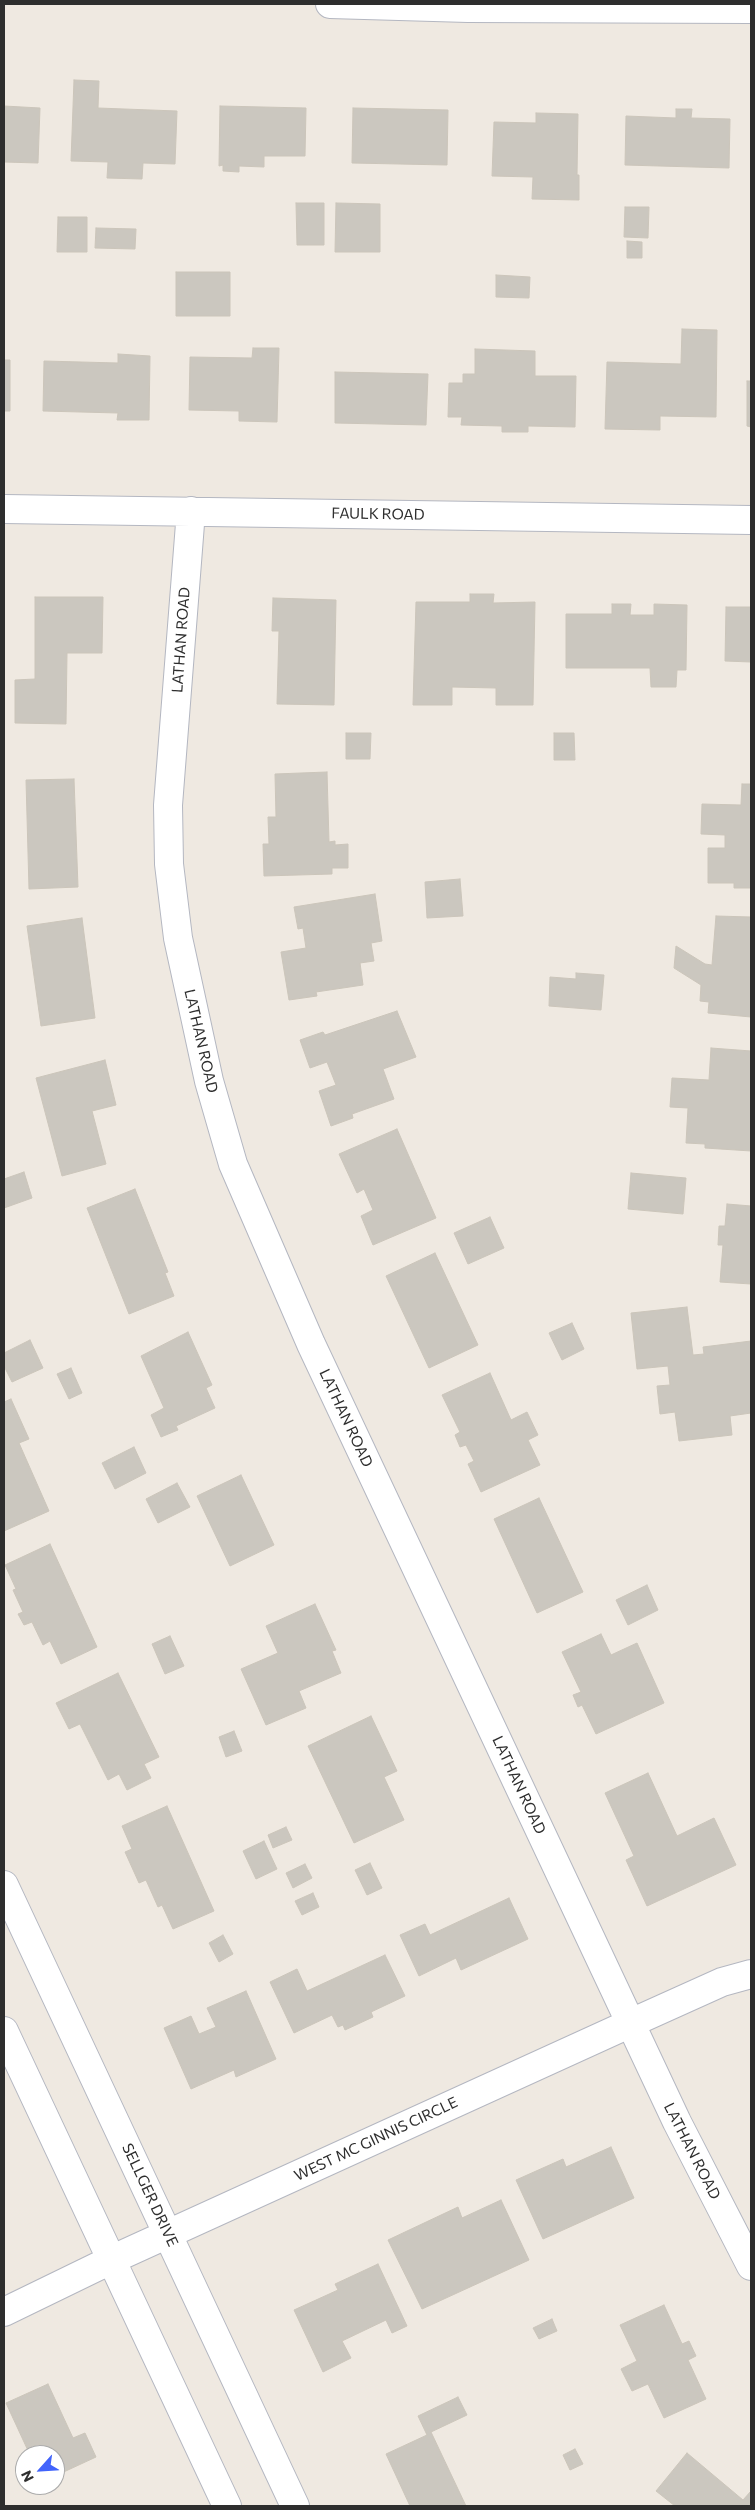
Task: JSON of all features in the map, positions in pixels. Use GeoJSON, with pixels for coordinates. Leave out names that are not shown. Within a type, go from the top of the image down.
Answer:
{"type":"FeatureCollection","features":[{"type":"Feature","properties":{"kind":"street"},"geometry":{"type":"LineString","coordinates":[[330,4],[468,8],[751,10]]}},
{"type":"Feature","properties":{"kind":"street","name":"FAULK ROAD"},"geometry":{"type":"LineString","coordinates":[[4,509],[751,520]]}},
{"type":"Feature","properties":{"kind":"street","name":"LATHAN ROAD"},"geometry":{"type":"LineString","coordinates":[[191,511],[168,805],[170,864],[178,938],[209,1080],[233,1164],[311,1344],[630,2023],[677,2122],[751,2266]]}},
{"type":"Feature","properties":{"kind":"street","name":"SELLGER DRIVE"},"geometry":{"type":"LineString","coordinates":[[4,1885],[295,2506]]}},
{"type":"Feature","properties":{"kind":"street","name":"WEST MC GINNIS CIRCLE"},"geometry":{"type":"LineString","coordinates":[[4,2312],[168,2234],[630,2023],[722,1982],[751,1974]]}},
{"type":"Feature","properties":{"kind":"street"},"geometry":{"type":"LineString","coordinates":[[4,2032],[113,2260],[227,2506]]}},
{"type":"Feature","properties":{"kind":"building"},"geometry":{"type":"Polygon","coordinates":[[[74,80],[99,81],[98,108],[177,111],[175,164],[143,163],[142,179],[107,178],[108,162],[71,161],[74,80]]]}},
{"type":"Feature","properties":{"kind":"building"},"geometry":{"type":"Polygon","coordinates":[[[4,106],[40,108],[38,163],[4,162],[4,106]]]}},
{"type":"Feature","properties":{"kind":"building"},"geometry":{"type":"Polygon","coordinates":[[[220,106],[306,108],[305,156],[264,156],[264,167],[239,166],[239,172],[223,171],[223,165],[219,166],[220,106]]]}},
{"type":"Feature","properties":{"kind":"building"},"geometry":{"type":"Polygon","coordinates":[[[353,108],[448,110],[447,165],[352,163],[353,108]]]}},
{"type":"Feature","properties":{"kind":"building"},"geometry":{"type":"Polygon","coordinates":[[[676,109],[692,109],[691,118],[730,119],[729,168],[625,165],[626,116],[676,118],[676,109]]]}},
{"type":"Feature","properties":{"kind":"building"},"geometry":{"type":"Polygon","coordinates":[[[536,113],[578,114],[577,175],[579,175],[579,200],[532,199],[533,177],[492,176],[494,122],[536,123],[536,113]]]}},
{"type":"Feature","properties":{"kind":"building"},"geometry":{"type":"Polygon","coordinates":[[[296,203],[324,203],[324,245],[297,245],[296,203]]]}},
{"type":"Feature","properties":{"kind":"building"},"geometry":{"type":"Polygon","coordinates":[[[336,203],[380,204],[380,252],[335,252],[336,203]]]}},
{"type":"Feature","properties":{"kind":"building"},"geometry":{"type":"Polygon","coordinates":[[[625,207],[649,207],[648,238],[624,237],[625,207]]]}},
{"type":"Feature","properties":{"kind":"building"},"geometry":{"type":"Polygon","coordinates":[[[58,217],[87,217],[87,252],[57,252],[58,217]]]}},
{"type":"Feature","properties":{"kind":"building"},"geometry":{"type":"Polygon","coordinates":[[[96,228],[136,229],[135,249],[95,248],[96,228]]]}},
{"type":"Feature","properties":{"kind":"building"},"geometry":{"type":"Polygon","coordinates":[[[627,241],[642,242],[642,258],[627,258],[627,241]]]}},
{"type":"Feature","properties":{"kind":"building"},"geometry":{"type":"Polygon","coordinates":[[[176,272],[230,272],[230,316],[176,316],[176,272]]]}},
{"type":"Feature","properties":{"kind":"building"},"geometry":{"type":"Polygon","coordinates":[[[496,275],[530,277],[529,298],[496,297],[496,275]]]}},
{"type":"Feature","properties":{"kind":"building"},"geometry":{"type":"Polygon","coordinates":[[[682,329],[717,330],[716,417],[660,416],[660,430],[605,429],[607,362],[681,364],[682,329]]]}},
{"type":"Feature","properties":{"kind":"building"},"geometry":{"type":"Polygon","coordinates":[[[253,348],[279,348],[277,422],[239,421],[239,411],[189,410],[190,357],[252,358],[253,348]]]}},
{"type":"Feature","properties":{"kind":"building"},"geometry":{"type":"Polygon","coordinates":[[[475,349],[535,351],[535,376],[576,376],[575,427],[528,426],[528,432],[502,432],[502,426],[461,425],[462,417],[448,417],[449,383],[463,383],[463,374],[475,374],[475,349]]]}},
{"type":"Feature","properties":{"kind":"building"},"geometry":{"type":"Polygon","coordinates":[[[118,354],[150,356],[149,420],[117,420],[118,413],[43,411],[44,361],[118,363],[118,354]]]}},
{"type":"Feature","properties":{"kind":"building"},"geometry":{"type":"Polygon","coordinates":[[[4,360],[10,360],[10,411],[4,411],[4,360]]]}},
{"type":"Feature","properties":{"kind":"building"},"geometry":{"type":"Polygon","coordinates":[[[335,372],[428,374],[426,425],[335,423],[335,372]]]}},
{"type":"Feature","properties":{"kind":"building"},"geometry":{"type":"Polygon","coordinates":[[[747,381],[751,381],[751,427],[747,426],[747,381]]]}},
{"type":"Feature","properties":{"kind":"building"},"geometry":{"type":"Polygon","coordinates":[[[470,594],[494,594],[493,603],[535,602],[533,705],[496,705],[496,688],[452,687],[452,705],[413,705],[416,602],[470,602],[470,594]]]}},
{"type":"Feature","properties":{"kind":"building"},"geometry":{"type":"Polygon","coordinates":[[[35,597],[103,597],[102,653],[67,653],[66,724],[15,723],[15,680],[35,679],[35,597]]]}},
{"type":"Feature","properties":{"kind":"building"},"geometry":{"type":"Polygon","coordinates":[[[273,598],[336,600],[334,705],[277,704],[279,631],[272,631],[273,598]]]}},
{"type":"Feature","properties":{"kind":"building"},"geometry":{"type":"Polygon","coordinates":[[[612,604],[631,604],[630,615],[654,615],[654,604],[687,605],[686,670],[677,670],[676,687],[651,687],[650,668],[566,668],[566,614],[612,614],[612,604]]]}},
{"type":"Feature","properties":{"kind":"building"},"geometry":{"type":"Polygon","coordinates":[[[726,607],[751,607],[751,662],[725,661],[726,607]]]}},
{"type":"Feature","properties":{"kind":"building"},"geometry":{"type":"Polygon","coordinates":[[[346,733],[371,733],[370,759],[346,759],[346,733]]]}},
{"type":"Feature","properties":{"kind":"building"},"geometry":{"type":"Polygon","coordinates":[[[554,733],[574,733],[575,760],[554,760],[554,733]]]}},
{"type":"Feature","properties":{"kind":"building"},"geometry":{"type":"Polygon","coordinates":[[[327,772],[329,842],[335,841],[335,845],[348,844],[348,868],[332,868],[332,874],[264,876],[263,844],[269,844],[268,817],[276,817],[275,774],[327,772]]]}},
{"type":"Feature","properties":{"kind":"building"},"geometry":{"type":"Polygon","coordinates":[[[74,779],[78,887],[29,889],[26,780],[74,779]]]}},
{"type":"Feature","properties":{"kind":"building"},"geometry":{"type":"Polygon","coordinates":[[[742,784],[751,784],[751,888],[734,888],[734,883],[708,883],[708,848],[725,848],[725,835],[701,834],[702,804],[741,805],[742,784]]]}},
{"type":"Feature","properties":{"kind":"building"},"geometry":{"type":"Polygon","coordinates":[[[460,879],[463,916],[427,918],[425,882],[460,879]]]}},
{"type":"Feature","properties":{"kind":"building"},"geometry":{"type":"Polygon","coordinates":[[[375,894],[382,941],[371,943],[374,961],[360,963],[363,985],[316,992],[317,996],[289,1000],[281,952],[306,948],[303,928],[298,929],[294,907],[375,894]]]}},
{"type":"Feature","properties":{"kind":"building"},"geometry":{"type":"Polygon","coordinates":[[[716,916],[751,917],[751,1017],[708,1013],[709,1002],[700,1001],[701,985],[674,968],[676,946],[705,964],[712,965],[716,916]]]}},
{"type":"Feature","properties":{"kind":"building"},"geometry":{"type":"Polygon","coordinates":[[[82,918],[95,1018],[41,1026],[27,926],[82,918]]]}},
{"type":"Feature","properties":{"kind":"building"},"geometry":{"type":"Polygon","coordinates":[[[576,973],[604,975],[601,1010],[549,1006],[550,977],[576,979],[576,973]]]}},
{"type":"Feature","properties":{"kind":"building"},"geometry":{"type":"Polygon","coordinates":[[[397,1011],[416,1057],[383,1069],[394,1099],[352,1114],[353,1118],[331,1126],[319,1091],[336,1085],[327,1062],[310,1068],[300,1040],[323,1032],[325,1035],[397,1011]]]}},
{"type":"Feature","properties":{"kind":"building"},"geometry":{"type":"Polygon","coordinates":[[[711,1048],[751,1051],[751,1151],[705,1148],[705,1144],[686,1143],[688,1108],[670,1107],[672,1078],[709,1080],[711,1048]]]}},
{"type":"Feature","properties":{"kind":"building"},"geometry":{"type":"Polygon","coordinates":[[[105,1060],[116,1105],[92,1111],[106,1164],[62,1176],[36,1078],[105,1060]]]}},
{"type":"Feature","properties":{"kind":"building"},"geometry":{"type":"Polygon","coordinates":[[[397,1129],[436,1218],[373,1245],[361,1216],[373,1210],[364,1189],[357,1193],[339,1154],[397,1129]]]}},
{"type":"Feature","properties":{"kind":"building"},"geometry":{"type":"Polygon","coordinates":[[[24,1172],[32,1198],[4,1208],[4,1179],[24,1172]]]}},
{"type":"Feature","properties":{"kind":"building"},"geometry":{"type":"Polygon","coordinates":[[[631,1173],[686,1178],[683,1214],[628,1209],[631,1173]]]}},
{"type":"Feature","properties":{"kind":"building"},"geometry":{"type":"Polygon","coordinates":[[[135,1189],[168,1272],[165,1273],[174,1296],[129,1314],[87,1208],[135,1189]]]}},
{"type":"Feature","properties":{"kind":"building"},"geometry":{"type":"Polygon","coordinates":[[[727,1204],[751,1206],[751,1284],[720,1282],[723,1245],[718,1245],[719,1226],[725,1226],[727,1204]]]}},
{"type":"Feature","properties":{"kind":"building"},"geometry":{"type":"Polygon","coordinates":[[[490,1217],[504,1248],[468,1264],[454,1233],[490,1217]]]}},
{"type":"Feature","properties":{"kind":"building"},"geometry":{"type":"Polygon","coordinates":[[[435,1253],[478,1345],[429,1368],[386,1276],[435,1253]]]}},
{"type":"Feature","properties":{"kind":"building"},"geometry":{"type":"Polygon","coordinates":[[[687,1307],[693,1355],[704,1354],[703,1347],[751,1341],[751,1413],[730,1416],[732,1435],[679,1441],[675,1412],[660,1414],[657,1386],[670,1385],[668,1366],[637,1369],[631,1313],[687,1307]]]}},
{"type":"Feature","properties":{"kind":"building"},"geometry":{"type":"Polygon","coordinates":[[[572,1323],[584,1349],[562,1360],[549,1333],[572,1323]]]}},
{"type":"Feature","properties":{"kind":"building"},"geometry":{"type":"Polygon","coordinates":[[[188,1332],[212,1385],[206,1388],[215,1408],[176,1426],[178,1430],[161,1437],[151,1415],[164,1408],[141,1356],[188,1332]]]}},
{"type":"Feature","properties":{"kind":"building"},"geometry":{"type":"Polygon","coordinates":[[[30,1340],[43,1368],[12,1382],[4,1366],[4,1353],[30,1340]]]}},
{"type":"Feature","properties":{"kind":"building"},"geometry":{"type":"Polygon","coordinates":[[[71,1368],[82,1393],[69,1399],[57,1374],[71,1368]]]}},
{"type":"Feature","properties":{"kind":"building"},"geometry":{"type":"Polygon","coordinates":[[[490,1373],[511,1420],[527,1412],[538,1435],[528,1440],[540,1465],[481,1492],[468,1464],[474,1461],[466,1445],[460,1447],[455,1435],[460,1432],[442,1395],[490,1373]]]}},
{"type":"Feature","properties":{"kind":"building"},"geometry":{"type":"Polygon","coordinates":[[[11,1399],[29,1439],[19,1443],[49,1511],[4,1531],[4,1402],[11,1399]]]}},
{"type":"Feature","properties":{"kind":"building"},"geometry":{"type":"Polygon","coordinates":[[[134,1447],[146,1473],[115,1489],[102,1463],[134,1447]]]}},
{"type":"Feature","properties":{"kind":"building"},"geometry":{"type":"Polygon","coordinates":[[[241,1475],[274,1545],[230,1566],[197,1496],[241,1475]]]}},
{"type":"Feature","properties":{"kind":"building"},"geometry":{"type":"Polygon","coordinates":[[[177,1483],[190,1507],[158,1523],[146,1499],[177,1483]]]}},
{"type":"Feature","properties":{"kind":"building"},"geometry":{"type":"Polygon","coordinates":[[[539,1498],[583,1592],[537,1613],[494,1519],[539,1498]]]}},
{"type":"Feature","properties":{"kind":"building"},"geometry":{"type":"Polygon","coordinates":[[[50,1544],[97,1647],[61,1664],[50,1641],[43,1645],[32,1622],[24,1625],[18,1614],[23,1612],[13,1590],[16,1589],[5,1565],[50,1544]]]}},
{"type":"Feature","properties":{"kind":"building"},"geometry":{"type":"Polygon","coordinates":[[[647,1585],[658,1610],[628,1625],[616,1600],[647,1585]]]}},
{"type":"Feature","properties":{"kind":"building"},"geometry":{"type":"Polygon","coordinates":[[[315,1604],[336,1650],[332,1651],[341,1673],[299,1691],[306,1708],[266,1725],[241,1669],[278,1653],[266,1626],[315,1604]]]}},
{"type":"Feature","properties":{"kind":"building"},"geometry":{"type":"Polygon","coordinates":[[[601,1634],[611,1655],[637,1643],[664,1703],[596,1734],[582,1705],[578,1707],[573,1695],[581,1692],[562,1652],[601,1634]]]}},
{"type":"Feature","properties":{"kind":"building"},"geometry":{"type":"Polygon","coordinates":[[[170,1636],[184,1666],[165,1674],[152,1644],[170,1636]]]}},
{"type":"Feature","properties":{"kind":"building"},"geometry":{"type":"Polygon","coordinates":[[[118,1673],[159,1757],[144,1764],[151,1778],[127,1790],[119,1774],[108,1780],[80,1724],[69,1729],[56,1703],[118,1673]]]}},
{"type":"Feature","properties":{"kind":"building"},"geometry":{"type":"Polygon","coordinates":[[[371,1716],[397,1771],[384,1777],[404,1820],[354,1843],[308,1746],[371,1716]]]}},
{"type":"Feature","properties":{"kind":"building"},"geometry":{"type":"Polygon","coordinates":[[[234,1731],[242,1751],[226,1757],[219,1737],[234,1731]]]}},
{"type":"Feature","properties":{"kind":"building"},"geometry":{"type":"Polygon","coordinates":[[[648,1773],[677,1836],[714,1818],[736,1865],[647,1906],[626,1860],[634,1856],[605,1793],[648,1773]]]}},
{"type":"Feature","properties":{"kind":"building"},"geometry":{"type":"Polygon","coordinates":[[[167,1806],[214,1911],[173,1929],[162,1905],[158,1907],[146,1880],[139,1883],[125,1852],[132,1849],[122,1826],[167,1806]]]}},
{"type":"Feature","properties":{"kind":"building"},"geometry":{"type":"Polygon","coordinates":[[[286,1827],[292,1840],[273,1848],[268,1835],[286,1827]]]}},
{"type":"Feature","properties":{"kind":"building"},"geometry":{"type":"Polygon","coordinates":[[[264,1841],[277,1869],[256,1879],[243,1851],[264,1841]]]}},
{"type":"Feature","properties":{"kind":"building"},"geometry":{"type":"Polygon","coordinates":[[[370,1863],[382,1888],[367,1895],[355,1870],[370,1863]]]}},
{"type":"Feature","properties":{"kind":"building"},"geometry":{"type":"Polygon","coordinates":[[[305,1864],[312,1878],[293,1888],[286,1873],[305,1864]]]}},
{"type":"Feature","properties":{"kind":"building"},"geometry":{"type":"Polygon","coordinates":[[[313,1893],[319,1907],[302,1915],[295,1901],[313,1893]]]}},
{"type":"Feature","properties":{"kind":"building"},"geometry":{"type":"Polygon","coordinates":[[[509,1898],[528,1939],[461,1970],[456,1958],[419,1976],[400,1935],[425,1924],[430,1935],[509,1898]]]}},
{"type":"Feature","properties":{"kind":"building"},"geometry":{"type":"Polygon","coordinates":[[[223,1935],[233,1954],[219,1962],[209,1943],[223,1935]]]}},
{"type":"Feature","properties":{"kind":"building"},"geometry":{"type":"Polygon","coordinates":[[[385,1955],[405,1996],[371,2012],[373,2017],[345,2030],[343,2025],[338,2027],[332,2015],[294,2033],[270,1982],[297,1969],[307,1991],[385,1955]]]}},
{"type":"Feature","properties":{"kind":"building"},"geometry":{"type":"Polygon","coordinates":[[[246,1991],[276,2059],[236,2077],[234,2070],[191,2089],[164,2028],[191,2016],[199,2034],[216,2027],[207,2008],[246,1991]]]}},
{"type":"Feature","properties":{"kind":"building"},"geometry":{"type":"Polygon","coordinates":[[[611,2147],[634,2198],[543,2239],[516,2180],[563,2159],[566,2167],[611,2147]]]}},
{"type":"Feature","properties":{"kind":"building"},"geometry":{"type":"Polygon","coordinates":[[[501,2200],[529,2260],[422,2309],[388,2240],[458,2207],[462,2218],[501,2200]]]}},
{"type":"Feature","properties":{"kind":"building"},"geometry":{"type":"Polygon","coordinates":[[[378,2264],[407,2326],[392,2333],[386,2320],[342,2341],[351,2358],[323,2372],[294,2310],[338,2290],[335,2284],[378,2264]]]}},
{"type":"Feature","properties":{"kind":"building"},"geometry":{"type":"Polygon","coordinates":[[[664,2305],[682,2344],[689,2341],[696,2356],[688,2360],[706,2399],[664,2418],[648,2384],[632,2391],[621,2369],[637,2361],[620,2325],[664,2305]]]}},
{"type":"Feature","properties":{"kind":"building"},"geometry":{"type":"Polygon","coordinates":[[[552,2319],[557,2331],[539,2339],[533,2328],[552,2319]]]}},
{"type":"Feature","properties":{"kind":"building"},"geometry":{"type":"Polygon","coordinates":[[[48,2384],[73,2438],[85,2433],[96,2457],[65,2471],[65,2445],[25,2445],[6,2403],[48,2384]]]}},
{"type":"Feature","properties":{"kind":"building"},"geometry":{"type":"Polygon","coordinates":[[[458,2397],[467,2415],[431,2432],[466,2506],[410,2506],[386,2454],[427,2435],[418,2416],[458,2397]]]}},
{"type":"Feature","properties":{"kind":"building"},"geometry":{"type":"Polygon","coordinates":[[[575,2449],[583,2464],[570,2470],[563,2455],[575,2449]]]}},
{"type":"Feature","properties":{"kind":"building"},"geometry":{"type":"Polygon","coordinates":[[[687,2453],[743,2500],[751,2491],[751,2506],[675,2506],[656,2491],[687,2453]]]}}]}
